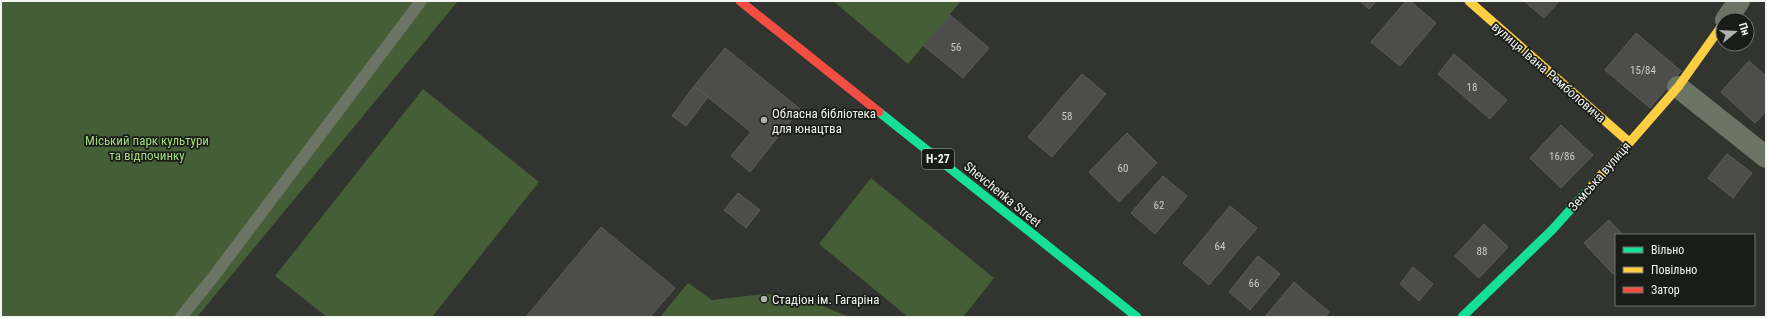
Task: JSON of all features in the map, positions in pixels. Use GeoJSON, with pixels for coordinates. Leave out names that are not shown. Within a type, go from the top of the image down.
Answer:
{"type":"FeatureCollection","features":[{"type":"Feature","properties":{"kind":"street","name":"Shevchenka Street"},"geometry":{"type":"LineString","coordinates":[[740,1],[1137,317]]}},
{"type":"Feature","properties":{"kind":"street","name":"вулиця Івана Ремболовича"},"geometry":{"type":"LineString","coordinates":[[1470,1],[1629,142]]}},
{"type":"Feature","properties":{"kind":"street"},"geometry":{"type":"LineString","coordinates":[[1731,12],[1739,1]]}},
{"type":"Feature","properties":{"kind":"street","name":"Земська вулиця"},"geometry":{"type":"LineString","coordinates":[[1462,317],[1552,230],[1678,87],[1715,35]]}},
{"type":"Feature","properties":{"kind":"street"},"geometry":{"type":"LineString","coordinates":[[1678,87],[1766,157]]}},
{"type":"Feature","properties":{"kind":"lane"},"geometry":{"type":"LineString","coordinates":[[181,317],[214,276],[421,1]]}},
{"type":"Feature","properties":{"kind":"green space","name":"Міський парк культури та відпочинку"},"geometry":{"type":"Polygon","coordinates":[[[1,1],[458,1],[197,317],[1,317],[1,1]]]}},
{"type":"Feature","properties":{"kind":"green space"},"geometry":{"type":"Polygon","coordinates":[[[833,1],[961,1],[908,64],[833,1]]]}},
{"type":"Feature","properties":{"kind":"green space"},"geometry":{"type":"Polygon","coordinates":[[[423,89],[539,182],[432,317],[327,317],[275,276],[423,89]]]}},
{"type":"Feature","properties":{"kind":"green space"},"geometry":{"type":"Polygon","coordinates":[[[871,178],[994,278],[963,317],[908,317],[819,244],[871,178]]]}},
{"type":"Feature","properties":{"kind":"green space","name":"Стадіон ім. Гагаріна"},"geometry":{"type":"Polygon","coordinates":[[[688,283],[712,300],[765,294],[804,298],[849,317],[660,317],[688,283]]]}},
{"type":"Feature","properties":{"kind":"building"},"geometry":{"type":"Polygon","coordinates":[[[1360,1],[1376,1],[1369,9],[1360,1]]]}},
{"type":"Feature","properties":{"kind":"building"},"geometry":{"type":"Polygon","coordinates":[[[1406,1],[1410,1],[1436,23],[1400,66],[1371,42],[1406,1]]]}},
{"type":"Feature","properties":{"kind":"building"},"geometry":{"type":"Polygon","coordinates":[[[1524,1],[1559,1],[1544,18],[1524,1]]]}},
{"type":"Feature","properties":{"kind":"building"},"geometry":{"type":"Polygon","coordinates":[[[950,15],[989,48],[963,78],[924,46],[950,15]]]}},
{"type":"Feature","properties":{"kind":"building"},"geometry":{"type":"Polygon","coordinates":[[[1636,33],[1681,71],[1650,108],[1605,70],[1636,33]]]}},
{"type":"Feature","properties":{"kind":"building","name":"Обласна бібліотека для юнацтва"},"geometry":{"type":"Polygon","coordinates":[[[725,48],[800,109],[750,172],[731,156],[751,132],[694,86],[725,48]]]}},
{"type":"Feature","properties":{"kind":"building"},"geometry":{"type":"Polygon","coordinates":[[[1454,54],[1507,100],[1490,119],[1438,74],[1454,54]]]}},
{"type":"Feature","properties":{"kind":"building"},"geometry":{"type":"Polygon","coordinates":[[[1749,61],[1766,76],[1766,111],[1755,123],[1721,92],[1749,61]]]}},
{"type":"Feature","properties":{"kind":"building"},"geometry":{"type":"Polygon","coordinates":[[[1082,74],[1106,94],[1052,157],[1028,137],[1082,74]]]}},
{"type":"Feature","properties":{"kind":"building"},"geometry":{"type":"Polygon","coordinates":[[[694,86],[708,97],[686,126],[672,116],[694,86]]]}},
{"type":"Feature","properties":{"kind":"building"},"geometry":{"type":"Polygon","coordinates":[[[1561,125],[1593,155],[1561,188],[1530,158],[1561,125]]]}},
{"type":"Feature","properties":{"kind":"building"},"geometry":{"type":"Polygon","coordinates":[[[1127,133],[1157,163],[1119,202],[1089,172],[1127,133]]]}},
{"type":"Feature","properties":{"kind":"building"},"geometry":{"type":"Polygon","coordinates":[[[1727,154],[1752,173],[1733,198],[1708,178],[1727,154]]]}},
{"type":"Feature","properties":{"kind":"building"},"geometry":{"type":"Polygon","coordinates":[[[1163,176],[1187,196],[1155,234],[1131,213],[1163,176]]]}},
{"type":"Feature","properties":{"kind":"building"},"geometry":{"type":"Polygon","coordinates":[[[738,193],[760,210],[746,228],[724,210],[738,193]]]}},
{"type":"Feature","properties":{"kind":"building"},"geometry":{"type":"Polygon","coordinates":[[[1230,206],[1257,228],[1209,285],[1183,263],[1230,206]]]}},
{"type":"Feature","properties":{"kind":"building"},"geometry":{"type":"Polygon","coordinates":[[[1609,220],[1622,234],[1615,234],[1615,273],[1613,274],[1584,243],[1609,220]]]}},
{"type":"Feature","properties":{"kind":"building"},"geometry":{"type":"Polygon","coordinates":[[[1484,224],[1508,247],[1479,278],[1455,256],[1484,224]]]}},
{"type":"Feature","properties":{"kind":"building"},"geometry":{"type":"Polygon","coordinates":[[[601,227],[675,288],[650,317],[526,317],[601,227]]]}},
{"type":"Feature","properties":{"kind":"building"},"geometry":{"type":"Polygon","coordinates":[[[1258,256],[1280,274],[1250,310],[1229,292],[1258,256]]]}},
{"type":"Feature","properties":{"kind":"building"},"geometry":{"type":"Polygon","coordinates":[[[1413,267],[1433,284],[1419,301],[1400,284],[1413,267]]]}},
{"type":"Feature","properties":{"kind":"building"},"geometry":{"type":"Polygon","coordinates":[[[1294,282],[1329,312],[1325,317],[1265,317],[1294,282]]]}},
{"type":"Feature","properties":{"kind":"traffic: fast"},"geometry":{"type":"LineString","coordinates":[[879,112],[1137,317]]}},
{"type":"Feature","properties":{"kind":"traffic: fast"},"geometry":{"type":"LineString","coordinates":[[1462,317],[1552,230],[1589,189]]}},
{"type":"Feature","properties":{"kind":"traffic: slow"},"geometry":{"type":"LineString","coordinates":[[1469,1],[1629,142]]}},
{"type":"Feature","properties":{"kind":"traffic: slow"},"geometry":{"type":"LineString","coordinates":[[1589,189],[1678,87],[1715,35]]}},
{"type":"Feature","properties":{"kind":"traffic: jam"},"geometry":{"type":"LineString","coordinates":[[740,1],[879,112]]}},
{"type":"Feature","properties":{"kind":"place","name":"Обласна бібліотека для юнацтва"},"geometry":{"type":"Point","coordinates":[764,120]}},
{"type":"Feature","properties":{"kind":"place","name":"Стадіон ім. Гагаріна"},"geometry":{"type":"Point","coordinates":[764,299]}}]}
